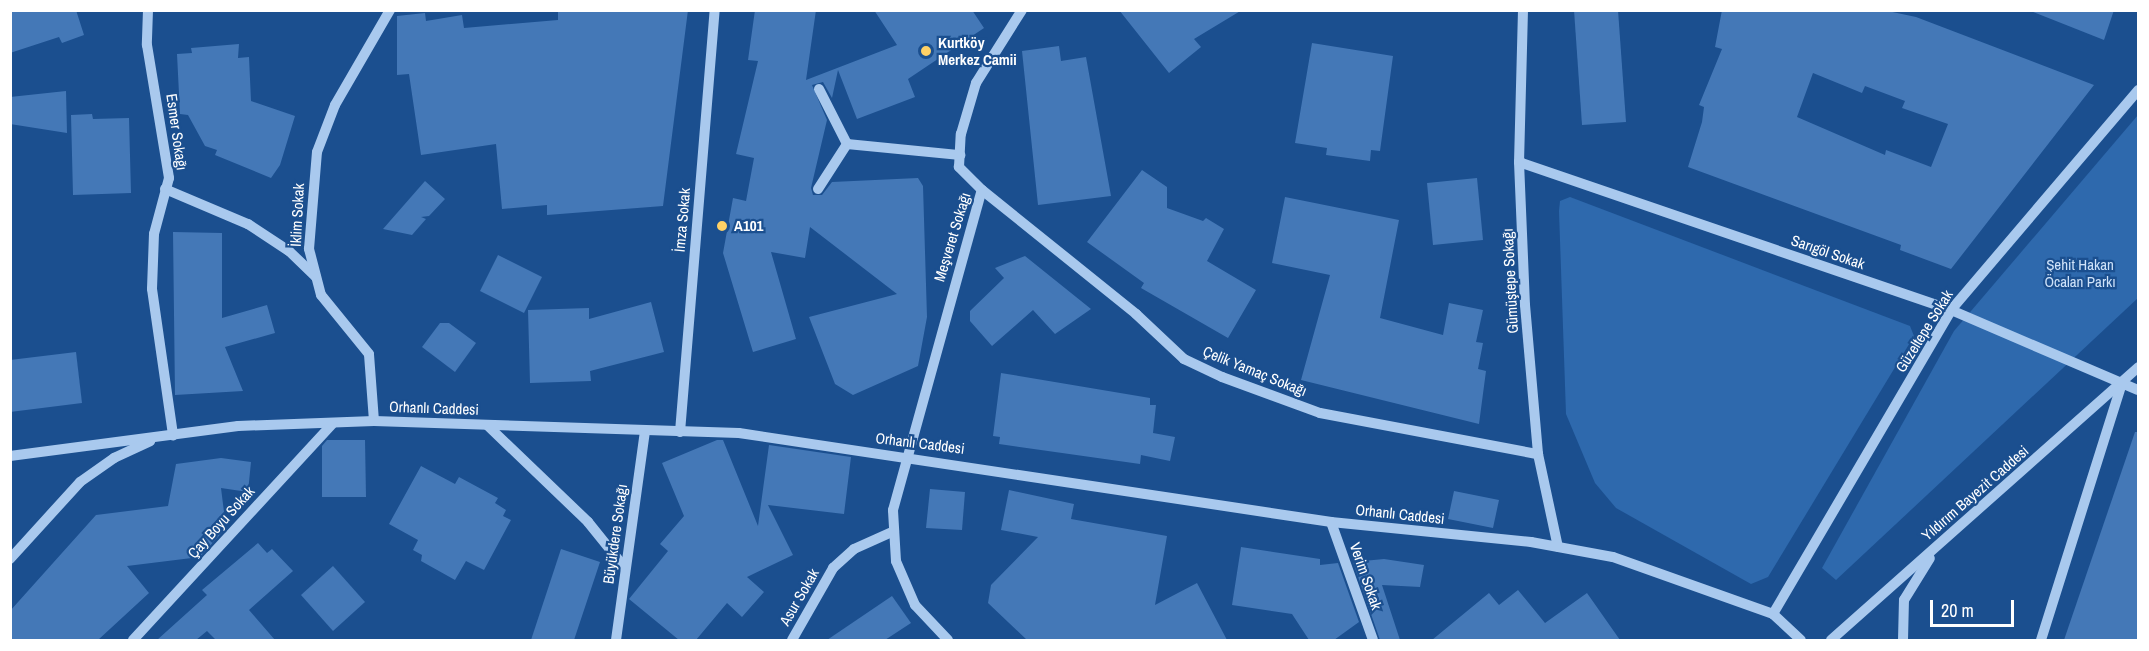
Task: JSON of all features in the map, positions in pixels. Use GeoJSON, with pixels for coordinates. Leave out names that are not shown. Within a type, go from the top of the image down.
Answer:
{"type":"FeatureCollection","features":[{"type":"Feature","properties":{"kind":"street"},"geometry":{"type":"LineString","coordinates":[[137,10],[148,13]]}},
{"type":"Feature","properties":{"kind":"street","name":"İklim Sokak"},"geometry":{"type":"LineString","coordinates":[[374,421],[369,354],[321,295],[309,249],[317,152],[341,94],[390,10]]}},
{"type":"Feature","properties":{"kind":"street","name":"İmza Sokak"},"geometry":{"type":"LineString","coordinates":[[680,432],[715,10]]}},
{"type":"Feature","properties":{"kind":"street"},"geometry":{"type":"LineString","coordinates":[[847,144],[960,154],[976,83],[1022,10]]}},
{"type":"Feature","properties":{"kind":"street","name":"Gümüştepe Sokağı"},"geometry":{"type":"LineString","coordinates":[[1523,10],[1519,162],[1524,305],[1538,454],[1557,547]]}},
{"type":"Feature","properties":{"kind":"street","name":"Esmer Sokağı"},"geometry":{"type":"LineString","coordinates":[[148,13],[147,45],[168,163],[165,189],[154,234],[152,289],[173,435]]}},
{"type":"Feature","properties":{"kind":"street"},"geometry":{"type":"LineString","coordinates":[[819,90],[847,144]]}},
{"type":"Feature","properties":{"kind":"street","name":"Güzeltepe Sokak"},"geometry":{"type":"LineString","coordinates":[[1773,614],[1951,310],[2139,90]]}},
{"type":"Feature","properties":{"kind":"street"},"geometry":{"type":"LineString","coordinates":[[818,189],[847,144]]}},
{"type":"Feature","properties":{"kind":"street","name":"Meşveret Sokağı"},"geometry":{"type":"LineString","coordinates":[[948,640],[915,605],[896,561],[893,510],[982,190],[959,167],[960,154]]}},
{"type":"Feature","properties":{"kind":"street","name":"Sarıgöl Sokak"},"geometry":{"type":"LineString","coordinates":[[1519,162],[1951,310],[2139,390]]}},
{"type":"Feature","properties":{"kind":"street"},"geometry":{"type":"LineString","coordinates":[[165,189],[248,224],[289,251],[316,278]]}},
{"type":"Feature","properties":{"kind":"street","name":"Çelik Yamaç Sokağı"},"geometry":{"type":"LineString","coordinates":[[982,190],[1136,314],[1184,359],[1222,377],[1320,413],[1538,454]]}},
{"type":"Feature","properties":{"kind":"street","name":"Yıldırım Bayezit Caddesi"},"geometry":{"type":"LineString","coordinates":[[1831,640],[2139,367]]}},
{"type":"Feature","properties":{"kind":"street"},"geometry":{"type":"LineString","coordinates":[[2041,640],[2122,383]]}},
{"type":"Feature","properties":{"kind":"street","name":"Orhanlı Caddesi"},"geometry":{"type":"LineString","coordinates":[[10,456],[238,426],[374,421],[645,432],[739,433],[908,456],[1331,522],[1557,547],[1613,557],[1773,614],[1801,640]]}},
{"type":"Feature","properties":{"kind":"street","name":"Çay Boyu Sokak"},"geometry":{"type":"LineString","coordinates":[[133,640],[332,424]]}},
{"type":"Feature","properties":{"kind":"street"},"geometry":{"type":"LineString","coordinates":[[487,425],[588,522],[625,568]]}},
{"type":"Feature","properties":{"kind":"street","name":"Büyükdere Sokağı"},"geometry":{"type":"LineString","coordinates":[[616,640],[645,432]]}},
{"type":"Feature","properties":{"kind":"street"},"geometry":{"type":"LineString","coordinates":[[10,558],[80,482],[114,458],[161,436]]}},
{"type":"Feature","properties":{"kind":"street","name":"Verim Sokak"},"geometry":{"type":"LineString","coordinates":[[1331,522],[1373,640]]}},
{"type":"Feature","properties":{"kind":"street","name":"Asur Sokak"},"geometry":{"type":"LineString","coordinates":[[792,640],[833,568],[854,549],[894,531]]}},
{"type":"Feature","properties":{"kind":"street"},"geometry":{"type":"LineString","coordinates":[[1903,640],[1904,600],[1936,547]]}},
{"type":"Feature","properties":{"kind":"green space","name":"Şehit Hakan Öcalan Parkı"},"geometry":{"type":"Polygon","coordinates":[[[2138,115],[2138,298],[1836,580],[1822,568],[1954,331],[2138,115]]]}},
{"type":"Feature","properties":{"kind":"green space"},"geometry":{"type":"Polygon","coordinates":[[[1570,197],[1910,326],[1914,336],[1768,577],[1751,584],[1616,508],[1595,483],[1566,414],[1559,211],[1560,201],[1570,197]]]}},
{"type":"Feature","properties":{"kind":"building"},"geometry":{"type":"Polygon","coordinates":[[[10,10],[76,10],[84,35],[62,43],[59,37],[10,53],[10,10]]]}},
{"type":"Feature","properties":{"kind":"building"},"geometry":{"type":"Polygon","coordinates":[[[688,10],[663,206],[547,215],[547,205],[502,209],[496,144],[421,155],[409,74],[397,75],[397,16],[425,13],[426,21],[462,15],[464,28],[558,20],[558,11],[688,10]]]}},
{"type":"Feature","properties":{"kind":"building"},"geometry":{"type":"Polygon","coordinates":[[[755,10],[816,10],[806,80],[897,45],[874,10],[972,10],[984,28],[908,79],[915,97],[857,119],[838,70],[832,98],[823,82],[812,85],[827,120],[811,188],[813,195],[822,195],[832,182],[918,178],[923,186],[927,317],[918,366],[853,395],[835,384],[809,317],[897,294],[810,227],[805,258],[771,252],[796,339],[753,352],[723,253],[733,198],[746,201],[754,158],[736,154],[758,61],[748,60],[755,10]]]}},
{"type":"Feature","properties":{"kind":"building"},"geometry":{"type":"Polygon","coordinates":[[[1119,10],[1242,10],[1194,39],[1201,47],[1169,73],[1119,10]]]}},
{"type":"Feature","properties":{"kind":"building"},"geometry":{"type":"Polygon","coordinates":[[[1574,10],[1618,10],[1626,122],[1582,125],[1574,10]]]}},
{"type":"Feature","properties":{"kind":"building"},"geometry":{"type":"Polygon","coordinates":[[[1722,10],[1883,10],[1916,17],[2094,85],[1951,269],[1900,250],[1901,245],[1688,167],[1702,122],[1704,107],[1699,105],[1722,49],[1715,47],[1722,10]],[[1813,73],[1797,117],[1885,155],[1886,150],[1931,167],[1948,124],[1902,108],[1905,101],[1865,86],[1862,93],[1813,73]]]}},
{"type":"Feature","properties":{"kind":"building"},"geometry":{"type":"Polygon","coordinates":[[[2028,10],[2114,10],[2104,40],[2028,10]]]}},
{"type":"Feature","properties":{"kind":"building"},"geometry":{"type":"Polygon","coordinates":[[[1312,43],[1393,56],[1380,151],[1371,150],[1370,161],[1326,155],[1327,148],[1295,143],[1312,43]]]}},
{"type":"Feature","properties":{"kind":"building"},"geometry":{"type":"Polygon","coordinates":[[[239,44],[238,58],[249,57],[251,101],[295,116],[280,165],[271,178],[215,155],[217,150],[205,146],[188,115],[180,114],[177,54],[192,53],[191,48],[239,44]]]}},
{"type":"Feature","properties":{"kind":"building"},"geometry":{"type":"Polygon","coordinates":[[[1059,46],[1061,61],[1086,57],[1111,196],[1038,205],[1022,51],[1059,46]]]}},
{"type":"Feature","properties":{"kind":"building"},"geometry":{"type":"Polygon","coordinates":[[[66,91],[67,133],[10,124],[10,97],[66,91]]]}},
{"type":"Feature","properties":{"kind":"building"},"geometry":{"type":"Polygon","coordinates":[[[92,114],[93,119],[129,118],[131,193],[73,195],[71,115],[92,114]]]}},
{"type":"Feature","properties":{"kind":"building"},"geometry":{"type":"Polygon","coordinates":[[[1142,170],[1167,187],[1167,208],[1203,221],[1206,218],[1224,229],[1207,261],[1256,290],[1228,338],[1141,288],[1144,283],[1087,242],[1142,170]]]}},
{"type":"Feature","properties":{"kind":"building"},"geometry":{"type":"Polygon","coordinates":[[[1477,178],[1483,240],[1433,245],[1427,183],[1477,178]]]}},
{"type":"Feature","properties":{"kind":"building"},"geometry":{"type":"Polygon","coordinates":[[[425,181],[445,199],[429,216],[421,217],[426,219],[412,235],[383,229],[425,181]]]}},
{"type":"Feature","properties":{"kind":"building"},"geometry":{"type":"Polygon","coordinates":[[[1285,197],[1399,220],[1380,318],[1443,335],[1449,303],[1483,310],[1476,342],[1483,343],[1478,369],[1486,371],[1479,424],[1301,380],[1330,275],[1272,263],[1285,197]]]}},
{"type":"Feature","properties":{"kind":"building"},"geometry":{"type":"Polygon","coordinates":[[[173,232],[222,233],[222,318],[267,305],[275,333],[225,347],[243,391],[175,395],[173,232]]]}},
{"type":"Feature","properties":{"kind":"building"},"geometry":{"type":"Polygon","coordinates":[[[498,255],[542,277],[524,313],[480,291],[498,255]]]}},
{"type":"Feature","properties":{"kind":"building"},"geometry":{"type":"Polygon","coordinates":[[[1025,256],[1091,309],[1055,334],[1033,310],[992,346],[970,321],[970,311],[1004,278],[995,268],[1025,256]]]}},
{"type":"Feature","properties":{"kind":"building"},"geometry":{"type":"Polygon","coordinates":[[[651,302],[664,352],[590,371],[591,381],[530,383],[528,310],[589,308],[589,319],[651,302]]]}},
{"type":"Feature","properties":{"kind":"building"},"geometry":{"type":"Polygon","coordinates":[[[440,323],[449,323],[476,343],[455,372],[422,347],[440,323]]]}},
{"type":"Feature","properties":{"kind":"building"},"geometry":{"type":"Polygon","coordinates":[[[76,352],[82,403],[10,412],[10,360],[76,352]]]}},
{"type":"Feature","properties":{"kind":"building"},"geometry":{"type":"Polygon","coordinates":[[[1001,373],[1150,398],[1150,405],[1156,405],[1153,433],[1175,437],[1170,461],[1141,455],[1140,464],[999,444],[1000,437],[993,436],[1001,373]]]}},
{"type":"Feature","properties":{"kind":"building"},"geometry":{"type":"Polygon","coordinates":[[[2135,432],[2139,432],[2139,640],[2064,640],[2135,432]]]}},
{"type":"Feature","properties":{"kind":"building"},"geometry":{"type":"Polygon","coordinates":[[[327,440],[365,440],[366,497],[322,497],[322,446],[327,440]]]}},
{"type":"Feature","properties":{"kind":"building"},"geometry":{"type":"Polygon","coordinates":[[[717,440],[723,440],[758,526],[769,445],[851,457],[844,514],[768,505],[793,555],[747,577],[764,592],[742,617],[727,603],[696,640],[679,640],[629,599],[668,551],[660,544],[684,516],[662,463],[717,440]]]}},
{"type":"Feature","properties":{"kind":"building"},"geometry":{"type":"Polygon","coordinates":[[[221,458],[251,462],[248,492],[221,488],[226,528],[200,557],[127,566],[149,593],[98,640],[10,640],[10,611],[96,515],[168,506],[176,464],[221,458]]]}},
{"type":"Feature","properties":{"kind":"building"},"geometry":{"type":"Polygon","coordinates":[[[421,466],[455,484],[459,477],[498,498],[495,503],[506,510],[503,516],[511,520],[484,570],[466,561],[455,580],[421,561],[422,555],[413,550],[418,540],[389,524],[421,466]]]}},
{"type":"Feature","properties":{"kind":"building"},"geometry":{"type":"Polygon","coordinates":[[[930,489],[965,492],[962,530],[926,528],[930,489]]]}},
{"type":"Feature","properties":{"kind":"building"},"geometry":{"type":"Polygon","coordinates":[[[1009,490],[1074,504],[1071,519],[1167,536],[1155,605],[1197,583],[1227,640],[1027,640],[988,603],[991,585],[1038,537],[1001,530],[1009,490]]]}},
{"type":"Feature","properties":{"kind":"building"},"geometry":{"type":"Polygon","coordinates":[[[1454,491],[1499,500],[1493,528],[1448,519],[1454,491]]]}},
{"type":"Feature","properties":{"kind":"building"},"geometry":{"type":"Polygon","coordinates":[[[258,543],[267,553],[272,549],[293,571],[249,610],[275,640],[216,640],[207,631],[196,640],[157,640],[207,595],[202,590],[258,543]]]}},
{"type":"Feature","properties":{"kind":"building"},"geometry":{"type":"Polygon","coordinates":[[[1241,547],[1320,559],[1320,565],[1338,563],[1359,622],[1334,640],[1309,640],[1292,614],[1232,605],[1241,547]]]}},
{"type":"Feature","properties":{"kind":"building"},"geometry":{"type":"Polygon","coordinates":[[[561,549],[600,562],[574,640],[531,640],[561,549]]]}},
{"type":"Feature","properties":{"kind":"building"},"geometry":{"type":"Polygon","coordinates":[[[1384,559],[1424,565],[1420,587],[1382,585],[1400,640],[1380,640],[1353,562],[1384,559]]]}},
{"type":"Feature","properties":{"kind":"building"},"geometry":{"type":"Polygon","coordinates":[[[333,566],[365,602],[333,631],[301,595],[333,566]]]}},
{"type":"Feature","properties":{"kind":"building"},"geometry":{"type":"Polygon","coordinates":[[[1518,590],[1545,623],[1587,593],[1620,640],[1432,640],[1489,593],[1499,605],[1518,590]]]}},
{"type":"Feature","properties":{"kind":"building"},"geometry":{"type":"Polygon","coordinates":[[[892,596],[911,623],[885,640],[827,640],[892,596]]]}},
{"type":"Feature","properties":{"kind":"place","name":"Kurtköy Merkez Camii"},"geometry":{"type":"Point","coordinates":[926,51]}},
{"type":"Feature","properties":{"kind":"place","name":"A101"},"geometry":{"type":"Point","coordinates":[722,226]}}]}
